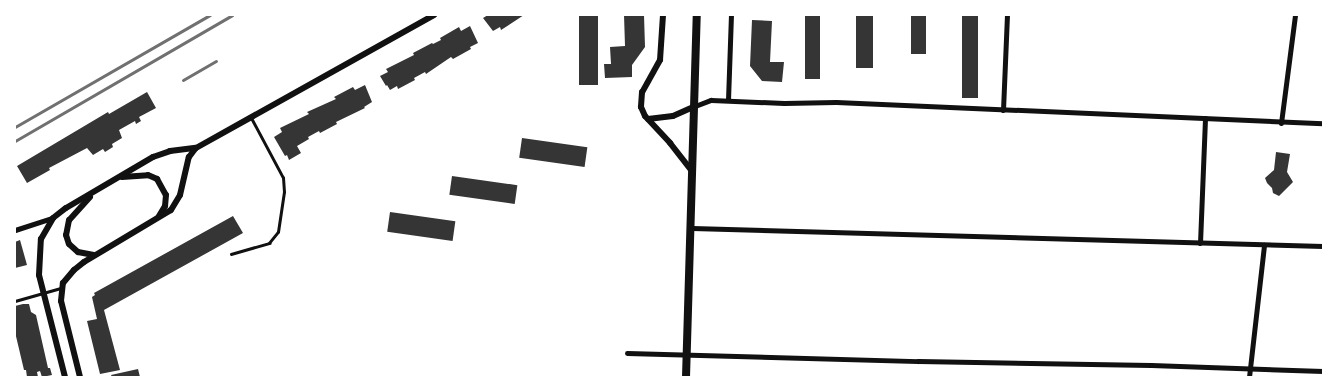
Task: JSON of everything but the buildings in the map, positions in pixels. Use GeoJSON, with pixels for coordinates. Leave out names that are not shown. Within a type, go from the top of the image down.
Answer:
{"type":"FeatureCollection","features":[{"type":"Feature","properties":{"kind":"main road"},"geometry":{"type":"LineString","coordinates":[[686,377],[697,15]]}},
{"type":"Feature","properties":{"kind":"street"},"geometry":{"type":"LineString","coordinates":[[15,230],[53,218],[66,208],[162,154],[196,148],[434,15]]}},
{"type":"Feature","properties":{"kind":"street"},"geometry":{"type":"LineString","coordinates":[[663,15],[660,60],[641,97],[641,107],[648,120],[693,172]]}},
{"type":"Feature","properties":{"kind":"street"},"geometry":{"type":"LineString","coordinates":[[728,100],[731,15]]}},
{"type":"Feature","properties":{"kind":"street"},"geometry":{"type":"LineString","coordinates":[[1002,110],[1007,15]]}},
{"type":"Feature","properties":{"kind":"street"},"geometry":{"type":"LineString","coordinates":[[1282,123],[1295,15]]}},
{"type":"Feature","properties":{"kind":"street"},"geometry":{"type":"LineString","coordinates":[[648,120],[673,116],[707,101],[728,100],[784,103],[836,102],[1282,123],[1323,123]]}},
{"type":"Feature","properties":{"kind":"street"},"geometry":{"type":"LineString","coordinates":[[1200,243],[1205,118]]}},
{"type":"Feature","properties":{"kind":"street"},"geometry":{"type":"LineString","coordinates":[[80,377],[61,301],[62,288],[74,270],[175,206],[180,195],[187,163],[196,148]]}},
{"type":"Feature","properties":{"kind":"street"},"geometry":{"type":"LineString","coordinates":[[120,177],[148,175],[161,184],[166,201],[157,219]]}},
{"type":"Feature","properties":{"kind":"street"},"geometry":{"type":"LineString","coordinates":[[95,191],[69,220],[66,236],[70,244],[78,252],[89,256],[98,254]]}},
{"type":"Feature","properties":{"kind":"street"},"geometry":{"type":"LineString","coordinates":[[53,218],[41,239],[39,264],[42,294],[64,377]]}},
{"type":"Feature","properties":{"kind":"street"},"geometry":{"type":"LineString","coordinates":[[692,228],[1323,246]]}},
{"type":"Feature","properties":{"kind":"street"},"geometry":{"type":"LineString","coordinates":[[1249,377],[1264,245]]}},
{"type":"Feature","properties":{"kind":"street"},"geometry":{"type":"LineString","coordinates":[[626,353],[1151,364],[1250,370],[1323,371]]}},
{"type":"Feature","properties":{"kind":"lane"},"geometry":{"type":"LineString","coordinates":[[231,254],[269,243],[278,232],[284,192],[283,178],[251,118]]}},
{"type":"Feature","properties":{"kind":"lane"},"geometry":{"type":"LineString","coordinates":[[15,300],[62,288]]}},
{"type":"Feature","properties":{"kind":"railway"},"geometry":{"type":"LineString","coordinates":[[15,127],[210,15]]}},
{"type":"Feature","properties":{"kind":"railway"},"geometry":{"type":"LineString","coordinates":[[15,141],[232,15]]}},
{"type":"Feature","properties":{"kind":"railway"},"geometry":{"type":"LineString","coordinates":[[183,80],[216,61]]}}]}
